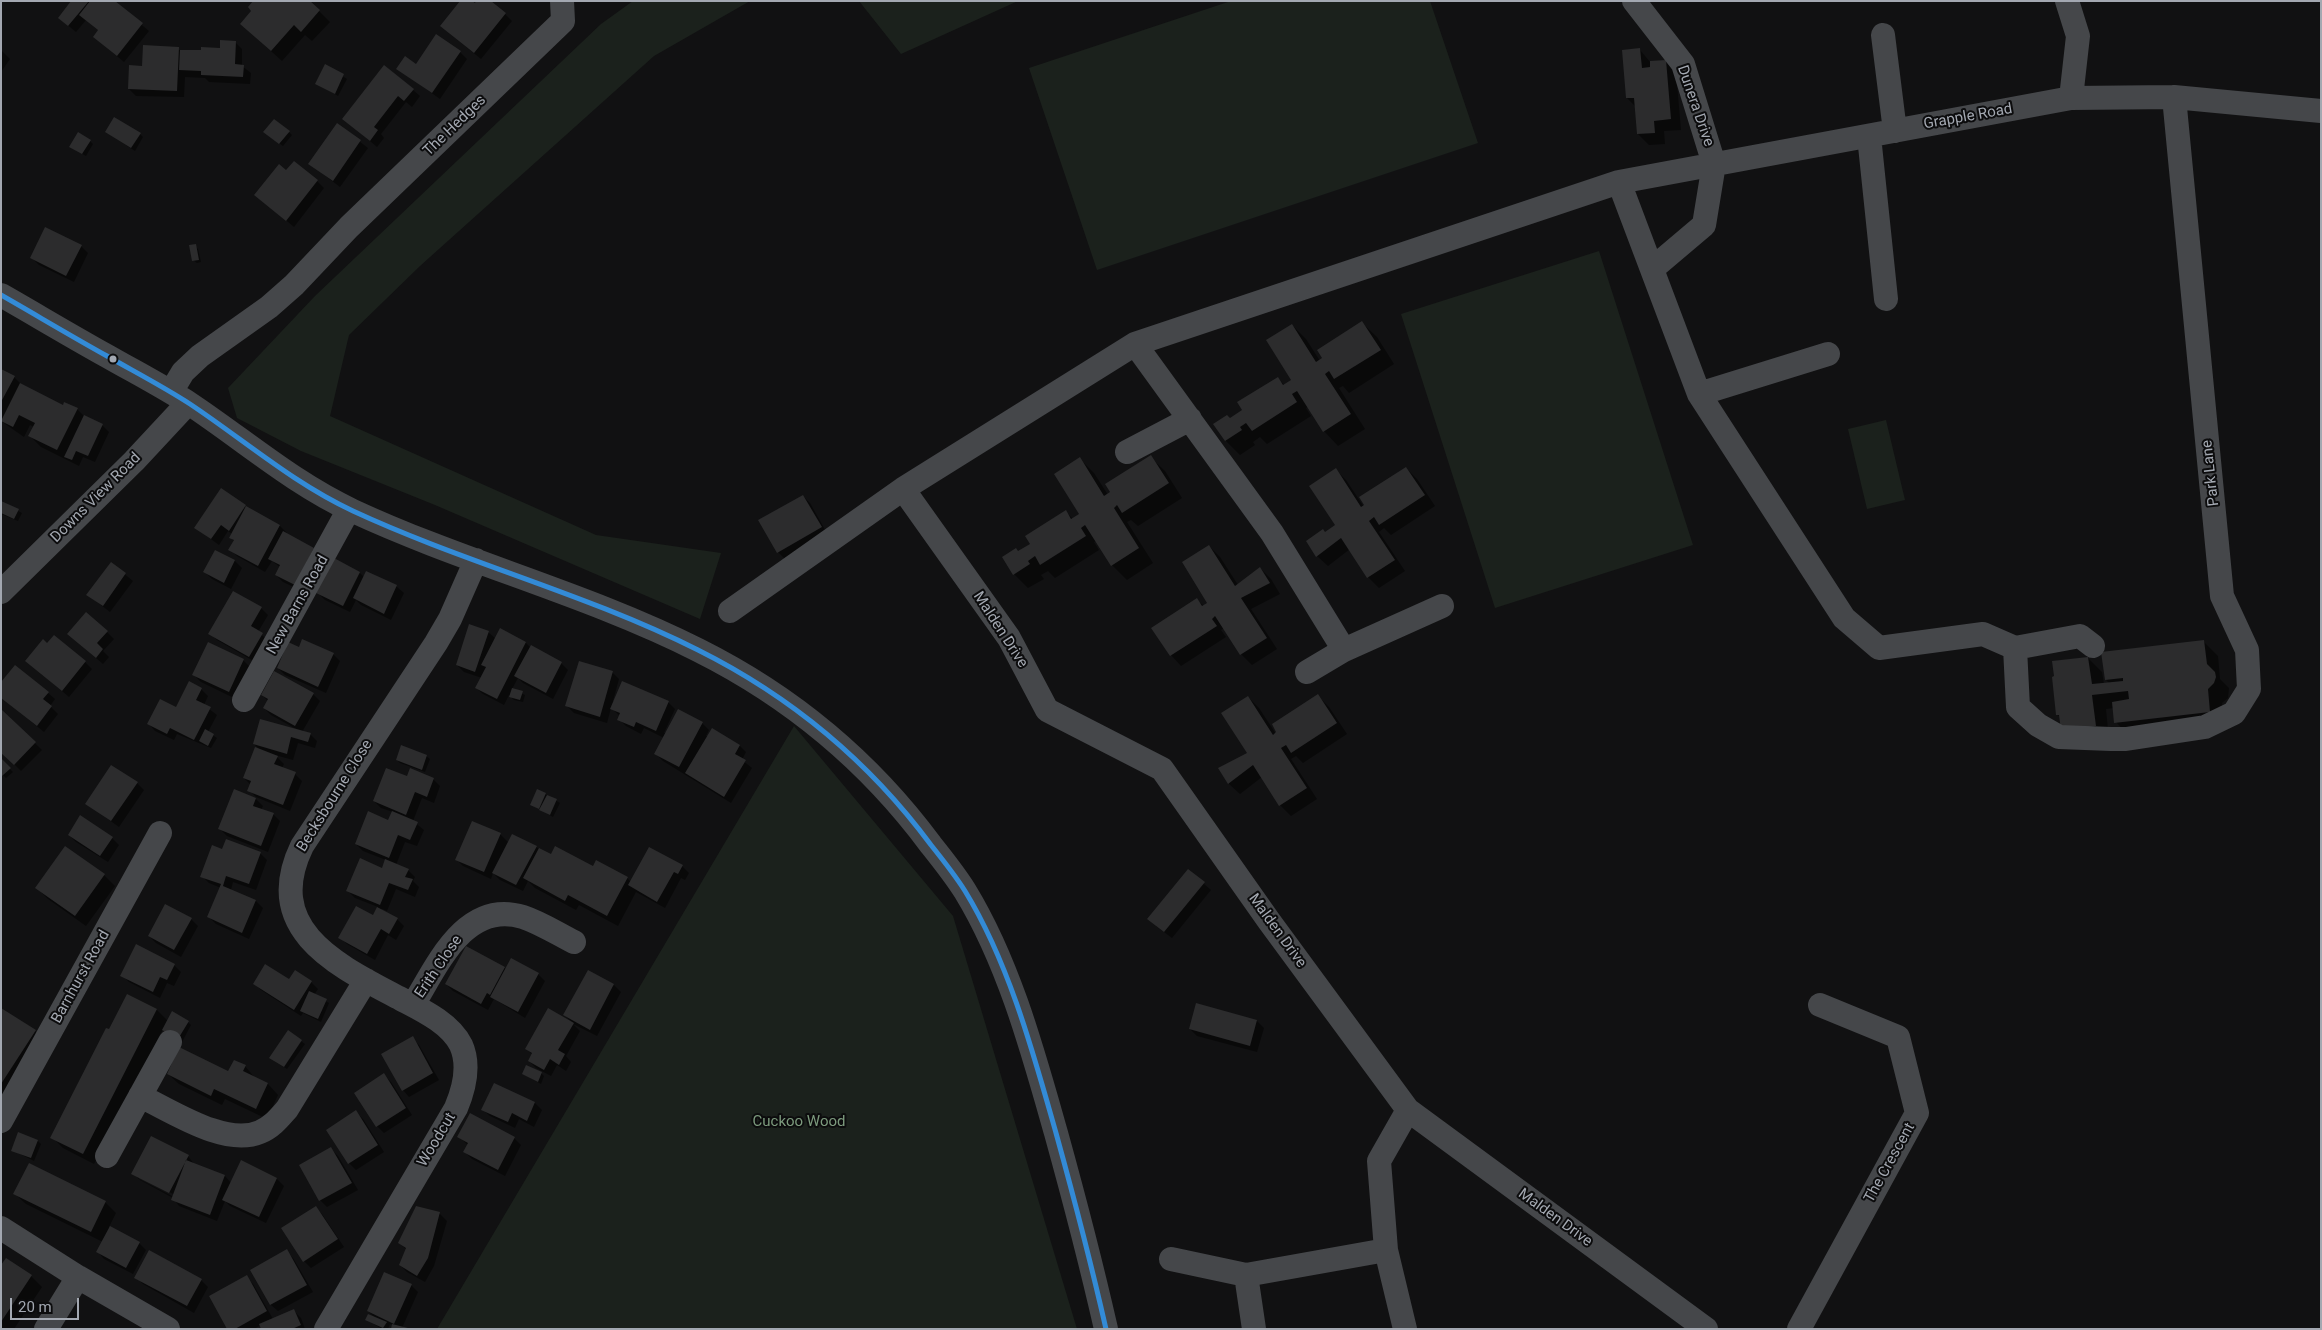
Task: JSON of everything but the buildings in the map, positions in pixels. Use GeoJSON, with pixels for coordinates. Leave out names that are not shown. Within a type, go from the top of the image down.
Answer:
{"type":"FeatureCollection","features":[{"type":"Feature","properties":{"kind":"street","name":"Dunera Drive"},"geometry":{"type":"LineString","coordinates":[[1634,1],[1683,64],[1714,164]]}},
{"type":"Feature","properties":{"kind":"street"},"geometry":{"type":"LineString","coordinates":[[2067,1],[2078,36],[2071,98]]}},
{"type":"Feature","properties":{"kind":"street","name":"The Hedges"},"geometry":{"type":"LineString","coordinates":[[180,398],[184,372],[200,356],[269,307],[294,285],[563,11]]}},
{"type":"Feature","properties":{"kind":"street"},"geometry":{"type":"LineString","coordinates":[[1883,35],[1895,131]]}},
{"type":"Feature","properties":{"kind":"street","name":"Grapple Road"},"geometry":{"type":"LineString","coordinates":[[730,611],[903,488],[1136,344],[1619,182],[2071,98],[2174,97],[2321,111]]}},
{"type":"Feature","properties":{"kind":"street","name":"Park Lane"},"geometry":{"type":"LineString","coordinates":[[2015,648],[2018,707],[2038,725],[2059,737],[2126,739],[2205,728],[2234,713],[2249,689],[2247,650],[2222,596],[2174,97]]}},
{"type":"Feature","properties":{"kind":"street"},"geometry":{"type":"LineString","coordinates":[[1868,136],[1886,299]]}},
{"type":"Feature","properties":{"kind":"street"},"geometry":{"type":"LineString","coordinates":[[1652,270],[1704,225],[1714,164]]}},
{"type":"Feature","properties":{"kind":"street"},"geometry":{"type":"LineString","coordinates":[[1619,182],[1699,394],[1844,618],[1879,648],[1983,634],[2015,648],[2080,636],[2093,646]]}},
{"type":"Feature","properties":{"kind":"street"},"geometry":{"type":"LineString","coordinates":[[1,295],[180,398],[294,479],[349,509],[649,627],[700,651],[797,709],[857,759],[918,827],[965,891],[1009,982],[1038,1069],[1095,1279],[1106,1329]]}},
{"type":"Feature","properties":{"kind":"street"},"geometry":{"type":"LineString","coordinates":[[1136,344],[1272,533],[1344,650]]}},
{"type":"Feature","properties":{"kind":"street"},"geometry":{"type":"LineString","coordinates":[[1699,394],[1828,354]]}},
{"type":"Feature","properties":{"kind":"street","name":"Downs View Road"},"geometry":{"type":"LineString","coordinates":[[1,592],[134,460],[180,398]]}},
{"type":"Feature","properties":{"kind":"street"},"geometry":{"type":"LineString","coordinates":[[1127,452],[1190,419]]}},
{"type":"Feature","properties":{"kind":"street","name":"Malden Drive"},"geometry":{"type":"LineString","coordinates":[[903,488],[1009,638],[1047,710],[1162,769],[1269,921],[1408,1110],[1706,1329]]}},
{"type":"Feature","properties":{"kind":"street","name":"New Barns Road"},"geometry":{"type":"LineString","coordinates":[[244,700],[349,509]]}},
{"type":"Feature","properties":{"kind":"street","name":"Becksbourne Close"},"geometry":{"type":"LineString","coordinates":[[366,980],[319,948],[302,930],[292,903],[291,890],[294,866],[302,846],[436,644],[450,620],[476,560]]}},
{"type":"Feature","properties":{"kind":"street"},"geometry":{"type":"LineString","coordinates":[[1307,672],[1344,650],[1442,606]]}},
{"type":"Feature","properties":{"kind":"street","name":"Barnhurst Road"},"geometry":{"type":"LineString","coordinates":[[1,1121],[160,833]]}},
{"type":"Feature","properties":{"kind":"street","name":"Erith Close"},"geometry":{"type":"LineString","coordinates":[[413,1005],[455,939],[464,929],[482,918],[496,914],[521,916],[574,942]]}},
{"type":"Feature","properties":{"kind":"street"},"geometry":{"type":"LineString","coordinates":[[140,1096],[213,1130],[243,1136],[260,1132],[274,1124],[287,1109],[366,980]]}},
{"type":"Feature","properties":{"kind":"street","name":"Woodcut"},"geometry":{"type":"LineString","coordinates":[[326,1329],[462,1094],[465,1061],[460,1044],[447,1028],[413,1005],[366,980]]}},
{"type":"Feature","properties":{"kind":"street","name":"The Crescent"},"geometry":{"type":"LineString","coordinates":[[1799,1329],[1917,1113],[1898,1037],[1820,1005]]}},
{"type":"Feature","properties":{"kind":"street"},"geometry":{"type":"LineString","coordinates":[[107,1156],[170,1042]]}},
{"type":"Feature","properties":{"kind":"street"},"geometry":{"type":"LineString","coordinates":[[1405,1329],[1386,1250],[1379,1161],[1408,1110]]}},
{"type":"Feature","properties":{"kind":"street"},"geometry":{"type":"LineString","coordinates":[[1,1228],[78,1277],[168,1329]]}},
{"type":"Feature","properties":{"kind":"street"},"geometry":{"type":"LineString","coordinates":[[1171,1259],[1246,1275],[1386,1250]]}},
{"type":"Feature","properties":{"kind":"street"},"geometry":{"type":"LineString","coordinates":[[1246,1275],[1254,1329]]}},
{"type":"Feature","properties":{"kind":"street"},"geometry":{"type":"LineString","coordinates":[[46,1329],[78,1277]]}},
{"type":"Feature","properties":{"kind":"green space"},"geometry":{"type":"Polygon","coordinates":[[[633,1],[750,1],[654,56],[420,266],[349,335],[330,416],[596,535],[721,553],[700,619],[435,505],[301,451],[237,418],[228,388],[315,296],[601,24],[633,1]]]}},
{"type":"Feature","properties":{"kind":"green space"},"geometry":{"type":"Polygon","coordinates":[[[859,1],[1018,1],[901,54],[859,1]]]}},
{"type":"Feature","properties":{"kind":"green space"},"geometry":{"type":"Polygon","coordinates":[[[1231,1],[1430,1],[1478,143],[1097,270],[1029,68],[1231,1]]]}},
{"type":"Feature","properties":{"kind":"green space"},"geometry":{"type":"Polygon","coordinates":[[[1599,251],[1693,545],[1495,608],[1401,314],[1599,251]]]}},
{"type":"Feature","properties":{"kind":"green space"},"geometry":{"type":"Polygon","coordinates":[[[1886,420],[1905,500],[1867,509],[1848,429],[1886,420]]]}},
{"type":"Feature","properties":{"kind":"green space","name":"Cuckoo Wood"},"geometry":{"type":"Polygon","coordinates":[[[794,726],[953,916],[1077,1329],[437,1329],[794,726]]]}},
{"type":"Feature","properties":{"kind":"transit line"},"geometry":{"type":"LineString","coordinates":[[1,295],[180,398],[289,474],[331,500],[395,530],[613,612],[698,650],[765,688],[826,733],[854,758],[907,814],[953,873],[981,919],[995,948],[1029,1040],[1076,1206],[1106,1329]]}}]}
